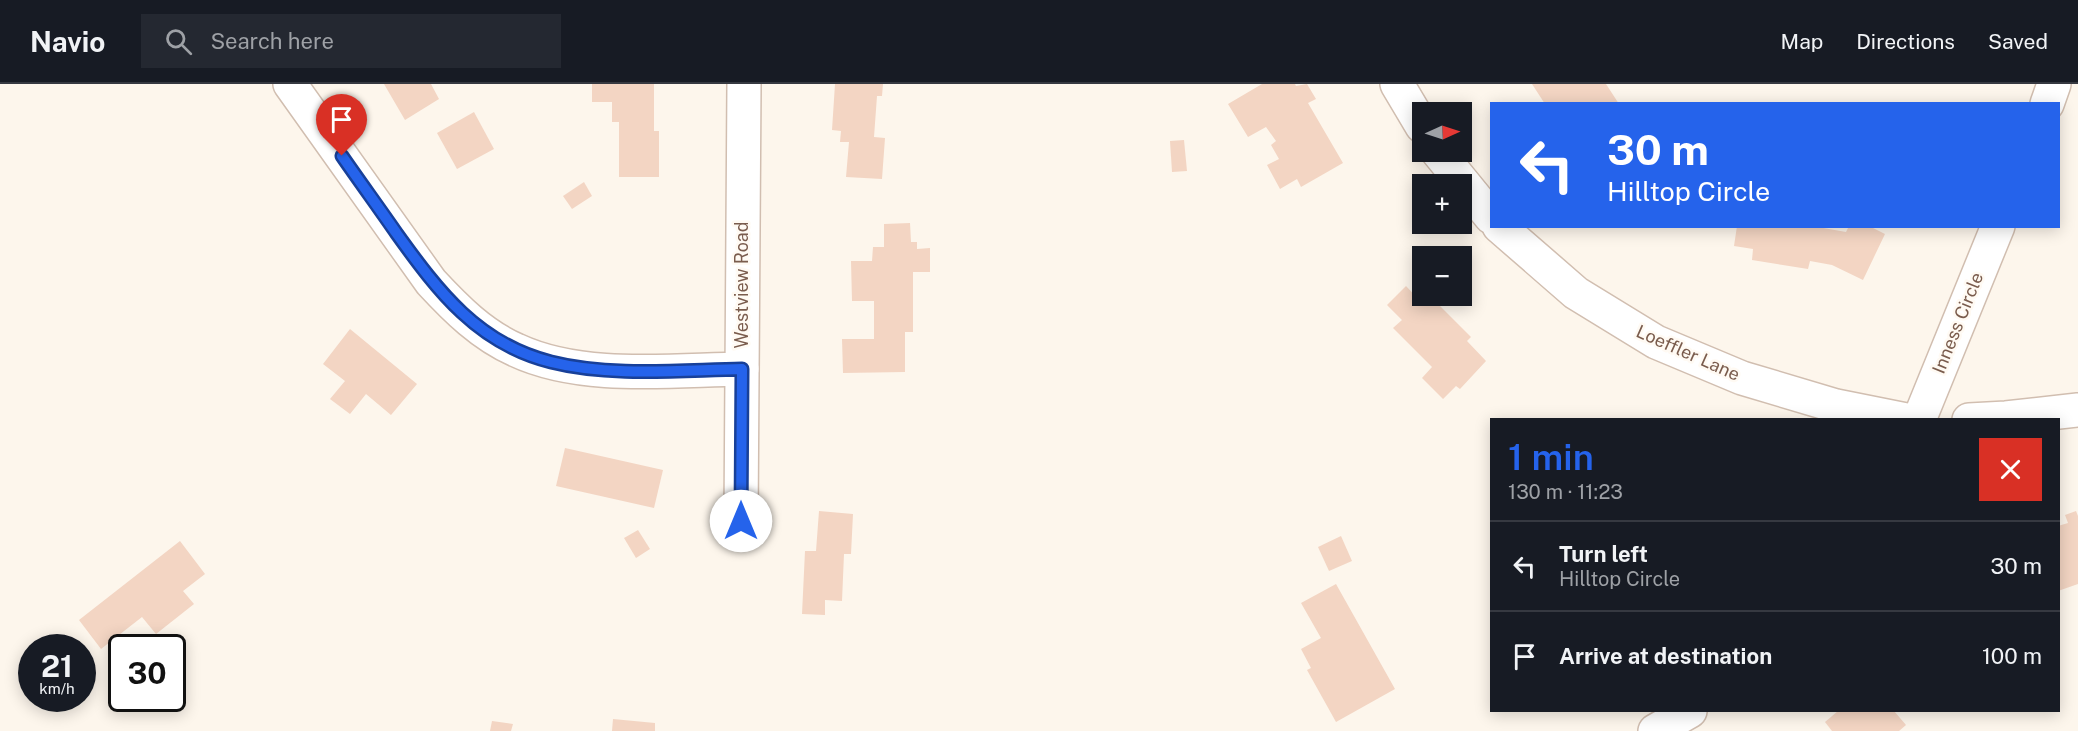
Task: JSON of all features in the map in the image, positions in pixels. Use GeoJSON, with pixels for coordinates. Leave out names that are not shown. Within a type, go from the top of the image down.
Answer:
{"type":"FeatureCollection","features":[{"type":"Feature","properties":{"kind":"street"},"geometry":{"type":"LineString","coordinates":[[290,84],[431,282],[453,306],[481,330],[515,350],[551,363],[624,371],[742,369]]}},
{"type":"Feature","properties":{"kind":"street","name":"Westview Road"},"geometry":{"type":"LineString","coordinates":[[741,521],[744,84]]}},
{"type":"Feature","properties":{"kind":"street"},"geometry":{"type":"LineString","coordinates":[[1396,84],[1412,110]]}},
{"type":"Feature","properties":{"kind":"street"},"geometry":{"type":"LineString","coordinates":[[2049,102],[2054,84]]}},
{"type":"Feature","properties":{"kind":"street"},"geometry":{"type":"LineString","coordinates":[[1446,162],[1490,216]]}},
{"type":"Feature","properties":{"kind":"street","name":"Loeffler Lane"},"geometry":{"type":"LineString","coordinates":[[1501,228],[1576,293],[1656,342],[1742,378],[1836,406],[1896,418]]}},
{"type":"Feature","properties":{"kind":"street","name":"Inness Circle"},"geometry":{"type":"LineString","coordinates":[[1920,418],[1997,228]]}},
{"type":"Feature","properties":{"kind":"street"},"geometry":{"type":"LineString","coordinates":[[2006,418],[2078,410]]}},
{"type":"Feature","properties":{"kind":"street"},"geometry":{"type":"LineString","coordinates":[[1655,731],[1688,712]]}},
{"type":"Feature","properties":{"kind":"building"},"geometry":{"type":"Polygon","coordinates":[[[384,84],[431,84],[439,99],[405,120],[384,84]]]}},
{"type":"Feature","properties":{"kind":"building"},"geometry":{"type":"Polygon","coordinates":[[[592,84],[654,84],[654,131],[659,131],[659,177],[619,177],[619,122],[612,122],[612,102],[592,102],[592,84]]]}},
{"type":"Feature","properties":{"kind":"building"},"geometry":{"type":"Polygon","coordinates":[[[835,84],[883,84],[882,96],[877,96],[874,137],[885,138],[882,179],[846,177],[849,142],[840,142],[841,131],[832,130],[835,84]]]}},
{"type":"Feature","properties":{"kind":"building"},"geometry":{"type":"Polygon","coordinates":[[[1262,84],[1295,84],[1296,86],[1307,84],[1316,99],[1308,103],[1343,163],[1301,187],[1297,179],[1280,189],[1267,165],[1279,159],[1271,145],[1276,141],[1266,127],[1248,137],[1228,104],[1262,84]]]}},
{"type":"Feature","properties":{"kind":"building"},"geometry":{"type":"Polygon","coordinates":[[[1532,84],[1606,84],[1618,102],[1544,102],[1532,84]]]}},
{"type":"Feature","properties":{"kind":"building"},"geometry":{"type":"Polygon","coordinates":[[[474,112],[494,149],[457,169],[437,133],[474,112]]]}},
{"type":"Feature","properties":{"kind":"building"},"geometry":{"type":"Polygon","coordinates":[[[1184,140],[1187,171],[1172,172],[1170,141],[1184,140]]]}},
{"type":"Feature","properties":{"kind":"building"},"geometry":{"type":"Polygon","coordinates":[[[584,182],[592,196],[572,209],[563,196],[584,182]]]}},
{"type":"Feature","properties":{"kind":"building"},"geometry":{"type":"Polygon","coordinates":[[[910,223],[911,242],[917,242],[917,249],[930,248],[930,272],[913,272],[913,332],[905,332],[905,372],[843,373],[842,339],[874,339],[874,301],[852,301],[851,261],[872,261],[873,247],[884,247],[884,224],[910,223]]]}},
{"type":"Feature","properties":{"kind":"building"},"geometry":{"type":"Polygon","coordinates":[[[1737,228],[1823,228],[1846,232],[1848,228],[1873,228],[1885,234],[1863,280],[1832,265],[1810,261],[1808,269],[1752,260],[1753,249],[1734,246],[1737,228]]]}},
{"type":"Feature","properties":{"kind":"building"},"geometry":{"type":"Polygon","coordinates":[[[1406,286],[1412,292],[1412,306],[1440,306],[1471,337],[1467,341],[1486,361],[1460,389],[1456,386],[1443,399],[1422,378],[1432,367],[1393,328],[1402,320],[1387,305],[1406,286]]]}},
{"type":"Feature","properties":{"kind":"building"},"geometry":{"type":"Polygon","coordinates":[[[350,329],[417,384],[391,415],[366,394],[350,414],[330,399],[345,381],[323,364],[350,329]]]}},
{"type":"Feature","properties":{"kind":"building"},"geometry":{"type":"Polygon","coordinates":[[[565,448],[663,470],[654,508],[556,486],[565,448]]]}},
{"type":"Feature","properties":{"kind":"building"},"geometry":{"type":"Polygon","coordinates":[[[819,511],[853,514],[851,554],[844,554],[842,601],[825,600],[825,615],[802,614],[805,551],[816,551],[819,511]]]}},
{"type":"Feature","properties":{"kind":"building"},"geometry":{"type":"Polygon","coordinates":[[[2076,511],[2078,516],[2078,584],[2060,590],[2060,525],[2068,523],[2065,515],[2076,511]]]}},
{"type":"Feature","properties":{"kind":"building"},"geometry":{"type":"Polygon","coordinates":[[[638,530],[650,549],[636,558],[624,538],[638,530]]]}},
{"type":"Feature","properties":{"kind":"building"},"geometry":{"type":"Polygon","coordinates":[[[1341,536],[1352,561],[1329,571],[1318,547],[1341,536]]]}},
{"type":"Feature","properties":{"kind":"building"},"geometry":{"type":"Polygon","coordinates":[[[180,541],[205,574],[183,591],[194,604],[156,634],[142,617],[120,634],[108,634],[108,644],[101,649],[96,642],[96,634],[90,634],[79,620],[180,541]]]}},
{"type":"Feature","properties":{"kind":"building"},"geometry":{"type":"Polygon","coordinates":[[[1336,584],[1395,689],[1336,722],[1307,670],[1311,668],[1301,649],[1321,638],[1301,603],[1336,584]]]}},
{"type":"Feature","properties":{"kind":"building"},"geometry":{"type":"Polygon","coordinates":[[[1837,712],[1895,712],[1906,725],[1899,731],[1832,731],[1825,722],[1837,712]]]}},
{"type":"Feature","properties":{"kind":"building"},"geometry":{"type":"Polygon","coordinates":[[[613,719],[655,723],[655,731],[612,731],[613,719]]]}},
{"type":"Feature","properties":{"kind":"building"},"geometry":{"type":"Polygon","coordinates":[[[492,721],[513,724],[511,731],[490,731],[492,721]]]}},
{"type":"Feature","properties":{"kind":"route"},"geometry":{"type":"LineString","coordinates":[[342,156],[431,282],[453,306],[481,330],[515,350],[551,363],[624,371],[742,369],[741,521]]}}]}
